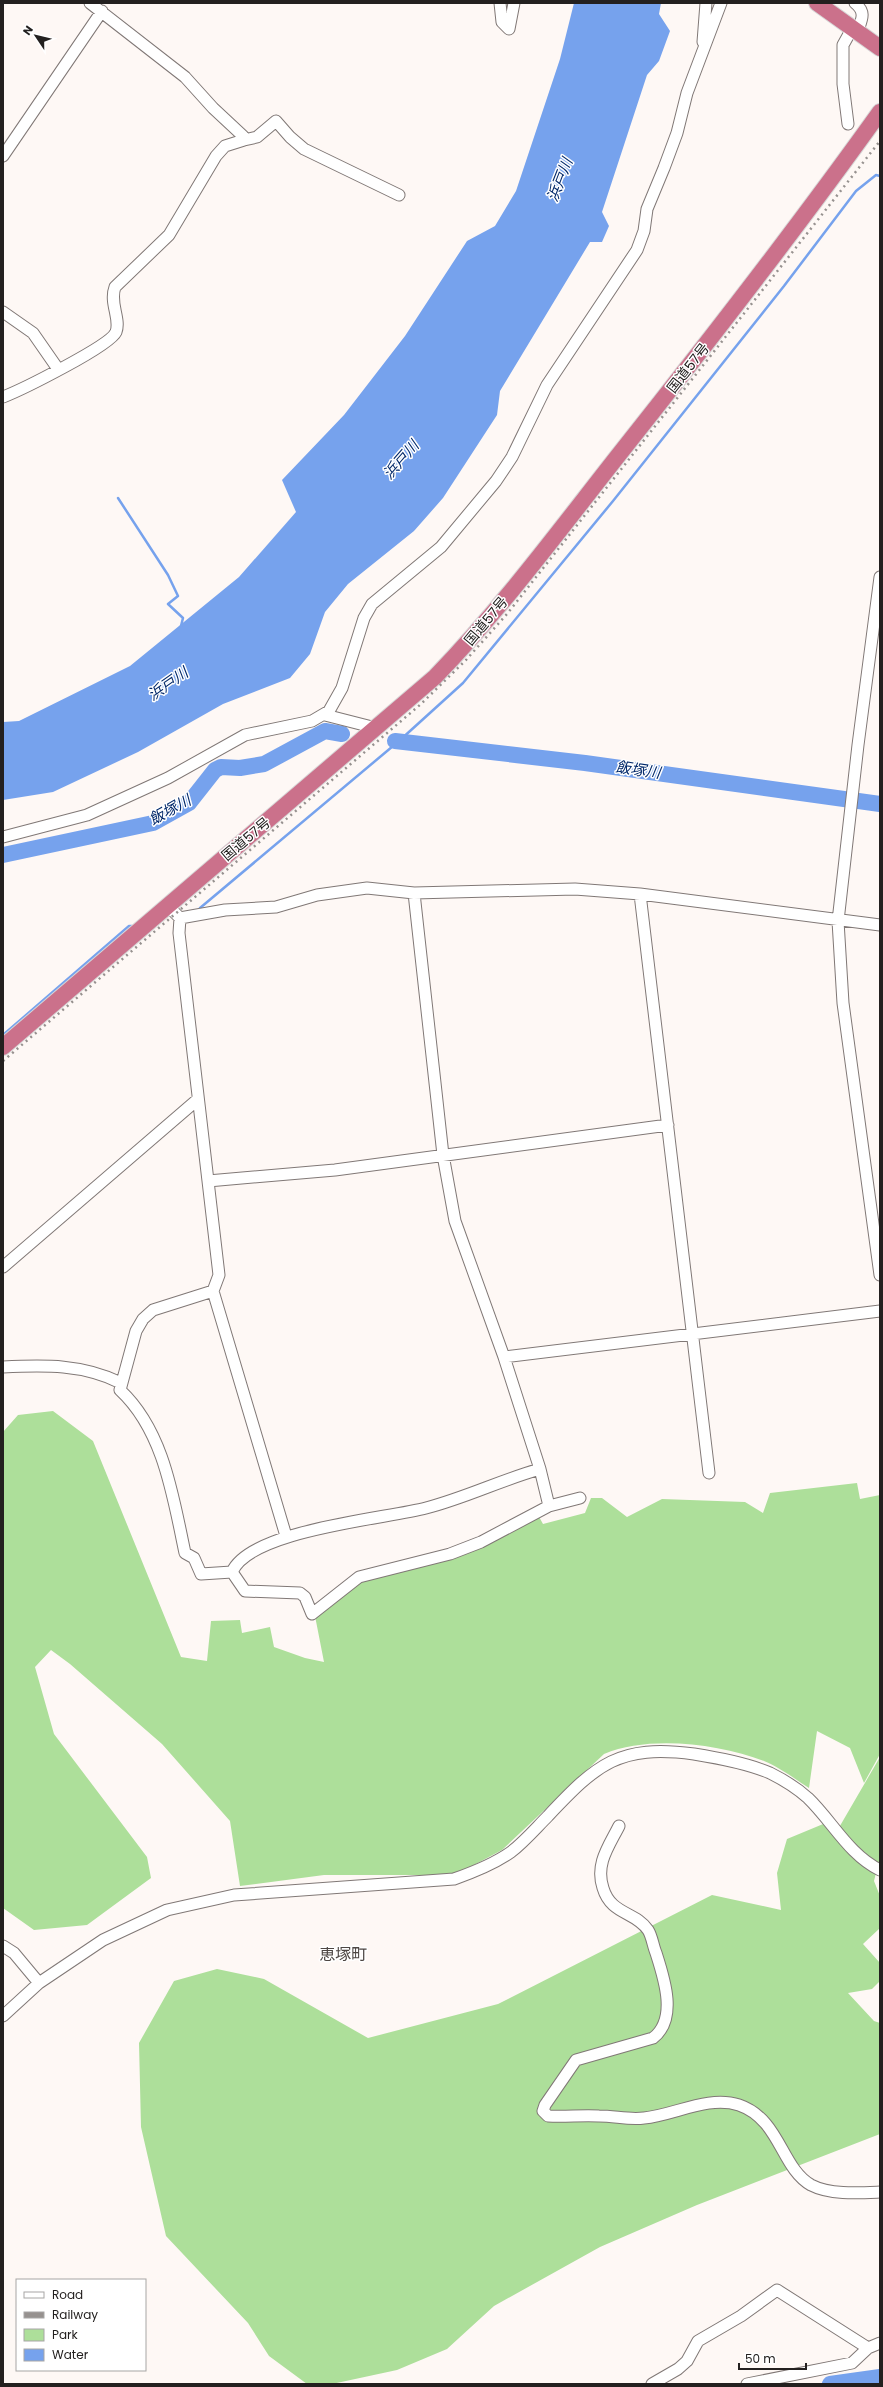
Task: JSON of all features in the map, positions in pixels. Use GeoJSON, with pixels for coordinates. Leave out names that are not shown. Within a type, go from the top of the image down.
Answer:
{"type":"FeatureCollection","features":[{"type":"Feature","properties":{"kind":"highway"},"geometry":{"type":"LineString","coordinates":[[818,3],[880,48]]}},
{"type":"Feature","properties":{"kind":"highway","name":"国道57号"},"geometry":{"type":"LineString","coordinates":[[3,1047],[435,677],[496,610],[720,327],[880,112]]}},
{"type":"Feature","properties":{"kind":"street"},"geometry":{"type":"LineString","coordinates":[[90,3],[185,77],[213,108],[243,136],[244,140]]}},
{"type":"Feature","properties":{"kind":"street"},"geometry":{"type":"LineString","coordinates":[[500,3],[502,22],[509,29],[514,3]]}},
{"type":"Feature","properties":{"kind":"street"},"geometry":{"type":"LineString","coordinates":[[705,46],[703,42],[706,3]]}},
{"type":"Feature","properties":{"kind":"street"},"geometry":{"type":"LineString","coordinates":[[3,837],[88,816],[168,778],[245,735],[312,721],[325,715],[342,688],[364,618],[372,604],[441,547],[496,481],[512,457],[547,385],[637,250],[644,231],[647,209],[666,161],[687,93],[721,3]]}},
{"type":"Feature","properties":{"kind":"street"},"geometry":{"type":"LineString","coordinates":[[848,124],[843,84],[843,45],[863,17],[861,8],[855,3]]}},
{"type":"Feature","properties":{"kind":"street"},"geometry":{"type":"LineString","coordinates":[[3,156],[102,11]]}},
{"type":"Feature","properties":{"kind":"street"},"geometry":{"type":"LineString","coordinates":[[3,397],[25,388],[91,352],[115,333],[117,326],[112,296],[115,287],[168,235],[216,156],[225,146],[257,137],[276,121],[290,137],[304,149],[399,195]]}},
{"type":"Feature","properties":{"kind":"street"},"geometry":{"type":"LineString","coordinates":[[3,312],[33,333],[58,369]]}},
{"type":"Feature","properties":{"kind":"street"},"geometry":{"type":"LineString","coordinates":[[880,577],[852,794],[838,921],[843,1003],[880,1275]]}},
{"type":"Feature","properties":{"kind":"street"},"geometry":{"type":"LineString","coordinates":[[325,715],[376,728]]}},
{"type":"Feature","properties":{"kind":"street"},"geometry":{"type":"LineString","coordinates":[[180,918],[225,910],[276,907],[334,892],[367,888],[414,893],[575,889],[640,894],[838,921],[880,925]]}},
{"type":"Feature","properties":{"kind":"street"},"geometry":{"type":"LineString","coordinates":[[414,893],[443,1154],[455,1221],[504,1357],[540,1469],[549,1506]]}},
{"type":"Feature","properties":{"kind":"street"},"geometry":{"type":"LineString","coordinates":[[640,894],[709,1473]]}},
{"type":"Feature","properties":{"kind":"street"},"geometry":{"type":"LineString","coordinates":[[168,906],[180,918],[179,933],[197,1100],[219,1275],[213,1291],[286,1536]]}},
{"type":"Feature","properties":{"kind":"street"},"geometry":{"type":"LineString","coordinates":[[3,1267],[197,1100]]}},
{"type":"Feature","properties":{"kind":"street"},"geometry":{"type":"LineString","coordinates":[[208,1181],[335,1170],[443,1154],[668,1125]]}},
{"type":"Feature","properties":{"kind":"street"},"geometry":{"type":"LineString","coordinates":[[213,1291],[153,1310],[143,1319],[136,1331],[130,1360],[121,1383],[120,1390],[140,1413],[156,1439],[185,1553],[194,1558],[201,1574],[232,1572]]}},
{"type":"Feature","properties":{"kind":"street"},"geometry":{"type":"LineString","coordinates":[[504,1357],[692,1335],[880,1310]]}},
{"type":"Feature","properties":{"kind":"street"},"geometry":{"type":"LineString","coordinates":[[3,1367],[69,1367],[101,1373],[121,1383]]}},
{"type":"Feature","properties":{"kind":"street"},"geometry":{"type":"LineString","coordinates":[[232,1572],[236,1563],[286,1536],[426,1508],[540,1469]]}},
{"type":"Feature","properties":{"kind":"street"},"geometry":{"type":"LineString","coordinates":[[232,1572],[245,1591],[252,1593],[287,1591],[300,1593],[305,1597],[312,1614],[359,1576],[450,1554],[481,1542],[549,1506],[580,1498]]}},
{"type":"Feature","properties":{"kind":"street"},"geometry":{"type":"LineString","coordinates":[[3,2016],[39,1983],[103,1940],[167,1910],[210,1899],[277,1891],[454,1879],[482,1869],[511,1852],[527,1838],[591,1772],[616,1759],[638,1752],[667,1750],[732,1760],[770,1774],[807,1798],[854,1852],[880,1870]]}},
{"type":"Feature","properties":{"kind":"street"},"geometry":{"type":"LineString","coordinates":[[619,1826],[604,1854],[600,1868],[603,1888],[616,1910],[641,1923],[648,1931],[664,1979],[667,2002],[664,2026],[653,2038],[576,2060],[545,2105],[543,2111],[548,2116],[600,2116],[624,2119],[645,2118],[715,2102],[740,2106],[764,2121],[795,2170],[811,2184],[829,2190],[880,2192]]}},
{"type":"Feature","properties":{"kind":"street"},"geometry":{"type":"LineString","coordinates":[[3,1946],[14,1953],[39,1983]]}},
{"type":"Feature","properties":{"kind":"street"},"geometry":{"type":"LineString","coordinates":[[652,2384],[678,2369],[687,2361],[698,2341],[741,2316],[776,2290],[868,2348]]}},
{"type":"Feature","properties":{"kind":"street"},"geometry":{"type":"LineString","coordinates":[[748,2384],[852,2363],[868,2348],[880,2343]]}},
{"type":"Feature","properties":{"kind":"green space"},"geometry":{"type":"Polygon","coordinates":[[[53,1411],[93,1441],[181,1657],[207,1661],[211,1621],[240,1620],[242,1633],[270,1627],[274,1647],[305,1658],[324,1662],[315,1616],[361,1578],[382,1574],[538,1515],[543,1524],[585,1513],[591,1498],[602,1498],[627,1517],[662,1499],[745,1502],[763,1513],[770,1493],[857,1483],[860,1499],[880,1495],[880,1754],[864,1783],[850,1748],[817,1731],[809,1788],[787,1773],[764,1761],[726,1750],[705,1746],[663,1743],[622,1748],[604,1754],[502,1850],[455,1875],[324,1875],[240,1886],[230,1821],[162,1744],[70,1664],[51,1650],[35,1667],[54,1734],[147,1857],[151,1878],[87,1925],[34,1930],[3,1908],[3,1432],[18,1415],[53,1411]]]}},
{"type":"Feature","properties":{"kind":"green space"},"geometry":{"type":"Polygon","coordinates":[[[880,1757],[880,1870],[877,1869],[874,1881],[880,1896],[880,1928],[863,1944],[880,1963],[880,1981],[872,1989],[848,1993],[874,2021],[880,2023],[880,2134],[697,2205],[600,2247],[494,2306],[447,2349],[397,2370],[332,2384],[307,2384],[269,2356],[248,2323],[166,2236],[141,2127],[139,2043],[174,1981],[217,1969],[264,1979],[368,2038],[498,2004],[712,1895],[781,1910],[777,1873],[787,1839],[828,1822],[837,1831],[880,1757]]]}},
{"type":"Feature","properties":{"kind":"water","name":"浜戸川"},"geometry":{"type":"Polygon","coordinates":[[[574,3],[661,3],[659,14],[670,31],[659,61],[647,75],[602,212],[609,226],[602,242],[590,242],[500,391],[497,415],[443,498],[414,531],[348,584],[325,612],[310,654],[290,678],[223,704],[138,752],[53,792],[3,800],[3,722],[19,721],[130,666],[239,577],[296,512],[282,480],[344,415],[405,336],[467,241],[495,226],[516,191],[560,59],[574,3]]]}},
{"type":"Feature","properties":{"kind":"waterway"},"geometry":{"type":"LineString","coordinates":[[200,908],[399,741],[463,683],[613,501],[784,286],[856,191],[876,175],[880,176]]}},
{"type":"Feature","properties":{"kind":"waterway"},"geometry":{"type":"LineString","coordinates":[[118,498],[168,575],[178,596],[168,604],[183,618],[181,626]]}},
{"type":"Feature","properties":{"kind":"waterway","name":"飯塚川"},"geometry":{"type":"LineString","coordinates":[[3,855],[153,823],[189,803],[215,770],[221,767],[240,768],[264,764],[325,731],[342,734]]}},
{"type":"Feature","properties":{"kind":"waterway","name":"飯塚川"},"geometry":{"type":"LineString","coordinates":[[395,741],[585,763],[880,804]]}},
{"type":"Feature","properties":{"kind":"waterway"},"geometry":{"type":"LineString","coordinates":[[3,1035],[129,926],[132,926]]}},
{"type":"Feature","properties":{"kind":"waterway","name":"飯塚川"},"geometry":{"type":"LineString","coordinates":[[830,2384],[880,2377]]}},
{"type":"Feature","properties":{"kind":"railway"},"geometry":{"type":"LineString","coordinates":[[3,1061],[421,704],[466,660],[507,614],[880,141]]}},
{"type":"Feature","properties":{"kind":"district","name":"恵塚町"},"geometry":{"type":"Point","coordinates":[343,1954]}}]}
